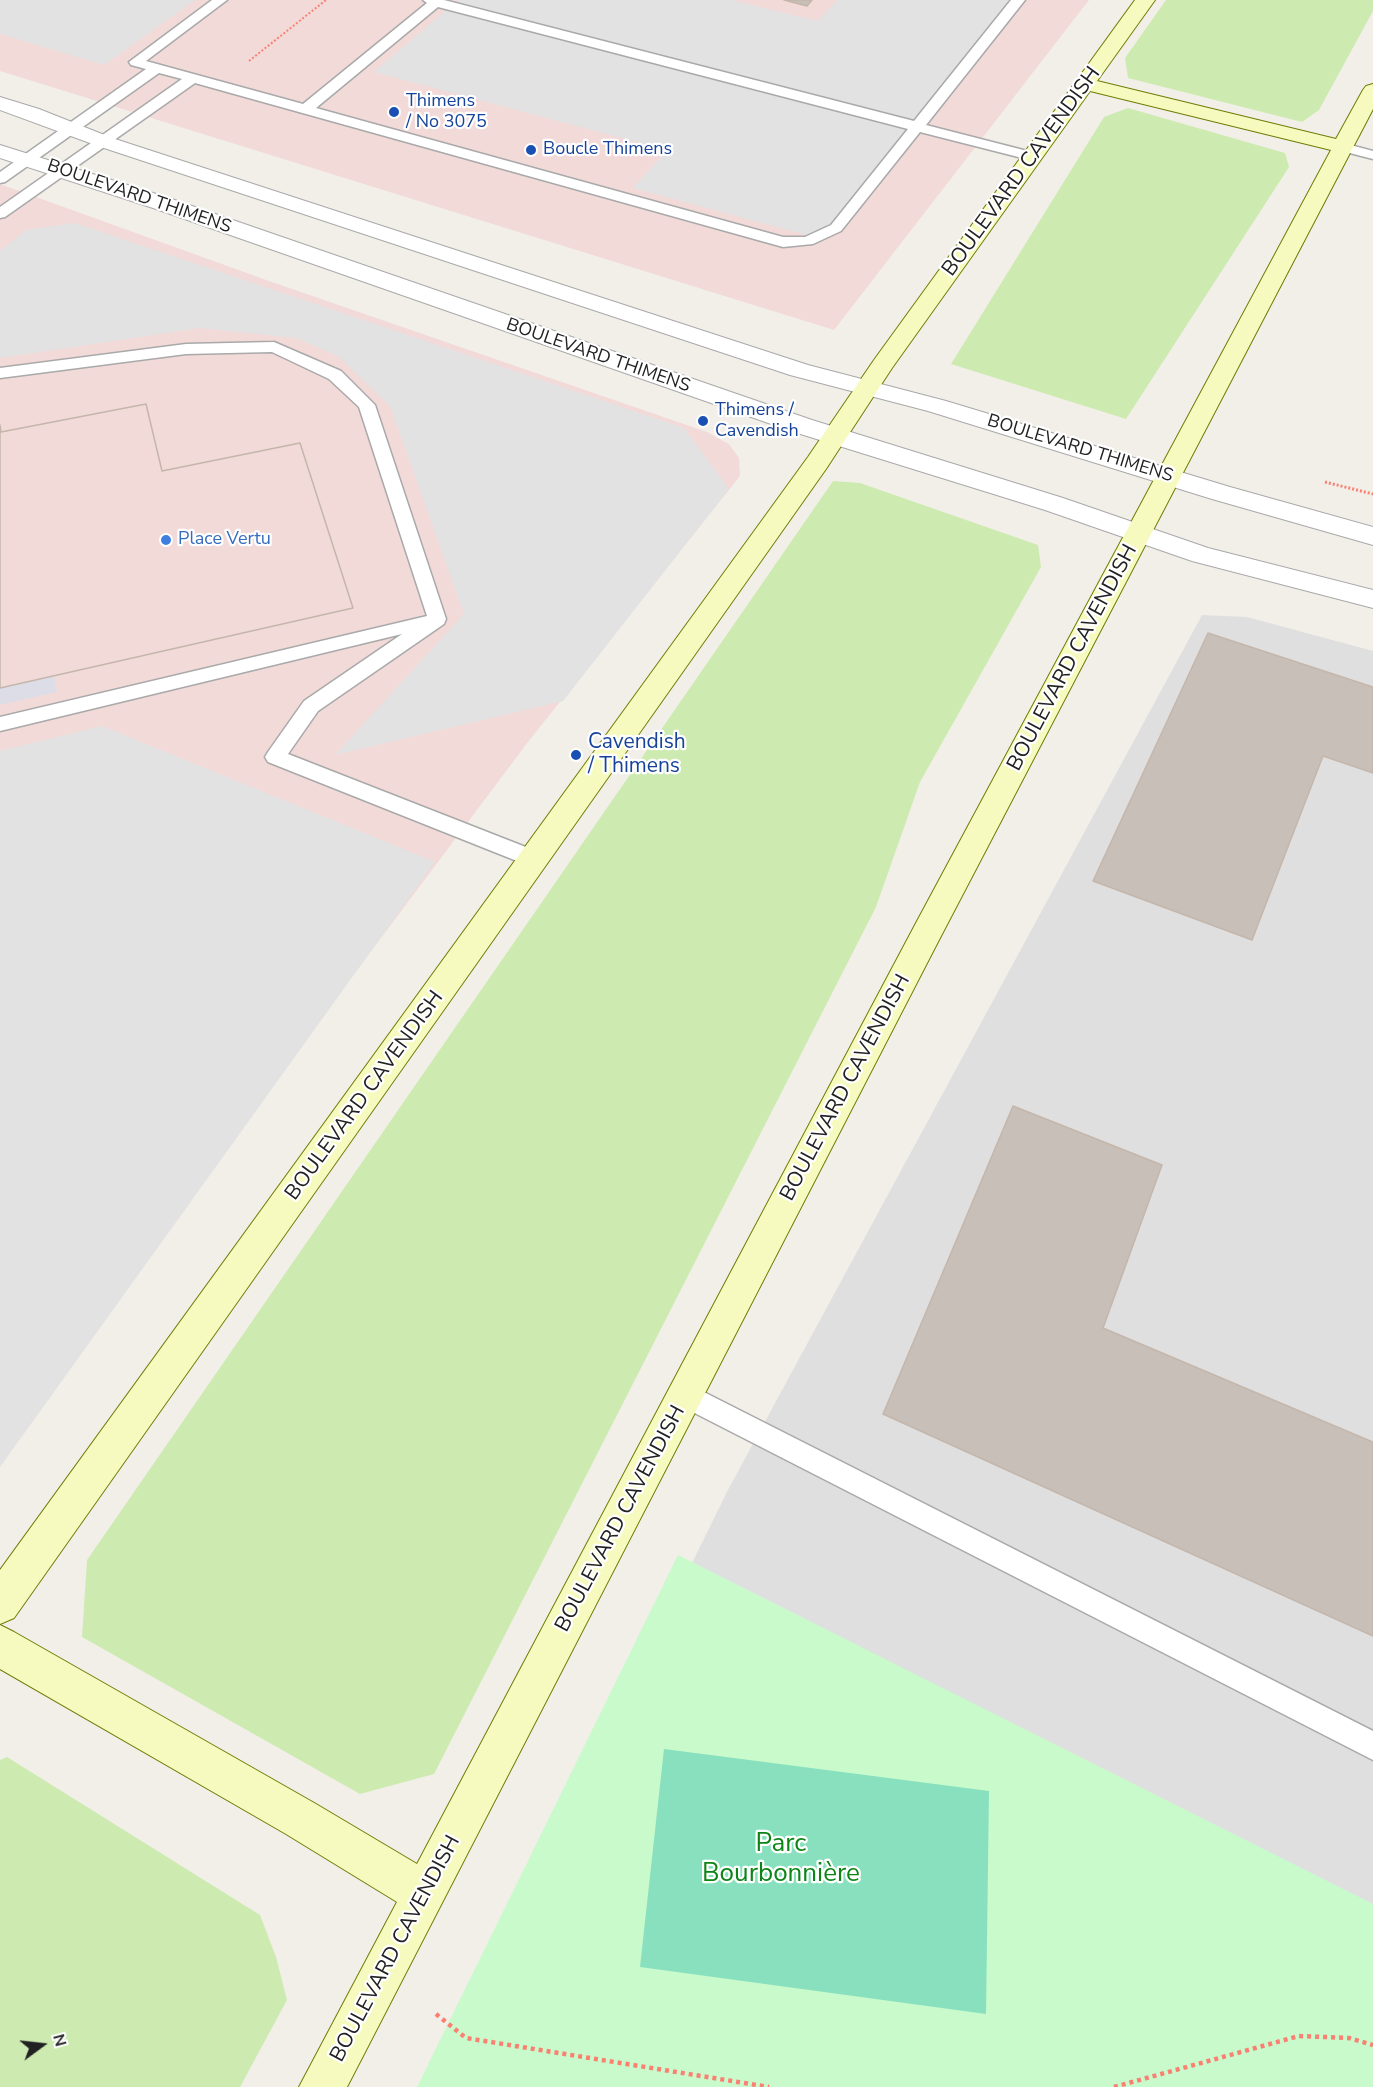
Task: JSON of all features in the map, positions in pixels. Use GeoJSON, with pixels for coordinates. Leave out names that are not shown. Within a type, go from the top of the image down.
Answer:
{"type":"FeatureCollection","features":[{"type":"Feature","properties":{"kind":"main road","name":"BOULEVARD CAVENDISH"},"geometry":{"type":"LineString","coordinates":[[0,1604],[836,436],[868,387],[1145,0]]}},
{"type":"Feature","properties":{"kind":"main road"},"geometry":{"type":"LineString","coordinates":[[1085,84],[1343,147]]}},
{"type":"Feature","properties":{"kind":"main road","name":"BOULEVARD CAVENDISH"},"geometry":{"type":"LineString","coordinates":[[322,2087],[426,1894],[927,932],[1373,90]]}},
{"type":"Feature","properties":{"kind":"main road"},"geometry":{"type":"LineString","coordinates":[[0,1646],[301,1819],[426,1894]]}},
{"type":"Feature","properties":{"kind":"street","name":"BOULEVARD THIMENS"},"geometry":{"type":"LineString","coordinates":[[0,103],[105,142],[799,370],[937,406],[1373,536]]}},
{"type":"Feature","properties":{"kind":"street","name":"BOULEVARD THIMENS"},"geometry":{"type":"LineString","coordinates":[[0,151],[64,170],[836,436],[1223,561],[1373,599]]}},
{"type":"Feature","properties":{"kind":"lane"},"geometry":{"type":"LineString","coordinates":[[220,0],[136,62],[783,242],[808,241],[836,228],[1018,0]]}},
{"type":"Feature","properties":{"kind":"lane"},"geometry":{"type":"LineString","coordinates":[[305,110],[433,1],[1034,157]]}},
{"type":"Feature","properties":{"kind":"lane"},"geometry":{"type":"LineString","coordinates":[[0,179],[157,68]]}},
{"type":"Feature","properties":{"kind":"lane"},"geometry":{"type":"LineString","coordinates":[[0,214],[194,78]]}},
{"type":"Feature","properties":{"kind":"lane"},"geometry":{"type":"LineString","coordinates":[[1343,147],[1373,155]]}},
{"type":"Feature","properties":{"kind":"lane"},"geometry":{"type":"LineString","coordinates":[[0,373],[186,349],[274,347],[335,375],[367,405],[437,619]]}},
{"type":"Feature","properties":{"kind":"lane"},"geometry":{"type":"LineString","coordinates":[[0,723],[437,619]]}},
{"type":"Feature","properties":{"kind":"lane"},"geometry":{"type":"LineString","coordinates":[[437,619],[311,706],[275,757],[534,859]]}},
{"type":"Feature","properties":{"kind":"lane"},"geometry":{"type":"LineString","coordinates":[[686,1395],[1373,1746]]}},
{"type":"Feature","properties":{"kind":"path"},"geometry":{"type":"LineString","coordinates":[[247,62],[326,0]]}},
{"type":"Feature","properties":{"kind":"path"},"geometry":{"type":"LineString","coordinates":[[436,2014],[466,2038],[769,2087]]}},
{"type":"Feature","properties":{"kind":"path"},"geometry":{"type":"LineString","coordinates":[[1114,2087],[1299,2036],[1349,2038],[1373,2045]]}},
{"type":"Feature","properties":{"kind":"shaded area"},"geometry":{"type":"Polygon","coordinates":[[[0,0],[1089,0],[834,330],[0,71],[0,0]]]}},
{"type":"Feature","properties":{"kind":"shaded area"},"geometry":{"type":"Polygon","coordinates":[[[0,0],[195,0],[104,65],[0,34],[0,0]]]}},
{"type":"Feature","properties":{"kind":"shaded area"},"geometry":{"type":"Polygon","coordinates":[[[458,0],[731,0],[818,21],[837,0],[1009,0],[821,239],[633,188],[667,150],[374,72],[458,0]]]}},
{"type":"Feature","properties":{"kind":"shaded area"},"geometry":{"type":"Polygon","coordinates":[[[0,184],[269,281],[707,432],[729,444],[739,458],[740,476],[528,742],[0,1446],[0,184]]]}},
{"type":"Feature","properties":{"kind":"shaded area"},"geometry":{"type":"Polygon","coordinates":[[[75,223],[684,428],[729,489],[563,701],[335,755],[464,614],[390,406],[338,356],[296,338],[200,328],[0,358],[0,251],[26,230],[75,223]]]}},
{"type":"Feature","properties":{"kind":"shaded area"},"geometry":{"type":"Polygon","coordinates":[[[1202,615],[1247,617],[1373,651],[1373,2087],[433,2087],[729,1488],[1202,615]]]}},
{"type":"Feature","properties":{"kind":"shaded area"},"geometry":{"type":"Polygon","coordinates":[[[54,676],[57,692],[0,705],[0,688],[54,676]]]}},
{"type":"Feature","properties":{"kind":"shaded area"},"geometry":{"type":"Polygon","coordinates":[[[102,726],[435,862],[0,1467],[0,751],[102,726]]]}},
{"type":"Feature","properties":{"kind":"green space"},"geometry":{"type":"Polygon","coordinates":[[[1166,0],[1373,0],[1373,11],[1319,110],[1302,122],[1128,78],[1125,58],[1166,0]]]}},
{"type":"Feature","properties":{"kind":"green space"},"geometry":{"type":"Polygon","coordinates":[[[1128,108],[1285,153],[1289,167],[1126,419],[951,364],[1104,117],[1128,108]]]}},
{"type":"Feature","properties":{"kind":"green space"},"geometry":{"type":"Polygon","coordinates":[[[833,481],[860,483],[1038,545],[1041,567],[920,782],[876,907],[434,1774],[360,1794],[82,1637],[87,1560],[833,481]]]}},
{"type":"Feature","properties":{"kind":"green space","name":"Parc Bourbonnière"},"geometry":{"type":"Polygon","coordinates":[[[678,1555],[1373,1904],[1373,2087],[417,2087],[678,1555]]]}},
{"type":"Feature","properties":{"kind":"green space"},"geometry":{"type":"Polygon","coordinates":[[[664,1749],[989,1791],[986,2014],[640,1967],[664,1749]]]}},
{"type":"Feature","properties":{"kind":"green space"},"geometry":{"type":"Polygon","coordinates":[[[7,1757],[260,1915],[276,1957],[287,2000],[240,2087],[0,2087],[0,1760],[7,1757]]]}},
{"type":"Feature","properties":{"kind":"building"},"geometry":{"type":"Polygon","coordinates":[[[784,0],[812,0],[807,6],[784,0]]]}},
{"type":"Feature","properties":{"kind":"building","name":"Place Vertu"},"geometry":{"type":"Polygon","coordinates":[[[146,404],[162,471],[300,443],[353,608],[0,688],[0,425],[1,432],[146,404]]]}},
{"type":"Feature","properties":{"kind":"building","name":"Place Vertu"},"geometry":{"type":"Polygon","coordinates":[[[146,404],[162,471],[300,443],[353,608],[0,688],[0,425],[1,432],[146,404]]]}},
{"type":"Feature","properties":{"kind":"building"},"geometry":{"type":"Polygon","coordinates":[[[1208,633],[1373,687],[1373,773],[1323,756],[1252,940],[1093,881],[1208,633]]]}},
{"type":"Feature","properties":{"kind":"building"},"geometry":{"type":"Polygon","coordinates":[[[1013,1106],[1162,1165],[1103,1328],[1373,1442],[1373,1636],[883,1414],[1013,1106]]]}},
{"type":"Feature","properties":{"kind":"place","name":"Thimens / No 3075"},"geometry":{"type":"Point","coordinates":[394,112]}},
{"type":"Feature","properties":{"kind":"place","name":"Boucle Thimens"},"geometry":{"type":"Point","coordinates":[531,150]}},
{"type":"Feature","properties":{"kind":"place","name":"Thimens / Cavendish"},"geometry":{"type":"Point","coordinates":[703,421]}},
{"type":"Feature","properties":{"kind":"place","name":"Place Vertu"},"geometry":{"type":"Point","coordinates":[166,540]}},
{"type":"Feature","properties":{"kind":"place","name":"Cavendish / Thimens"},"geometry":{"type":"Point","coordinates":[576,755]}}]}
